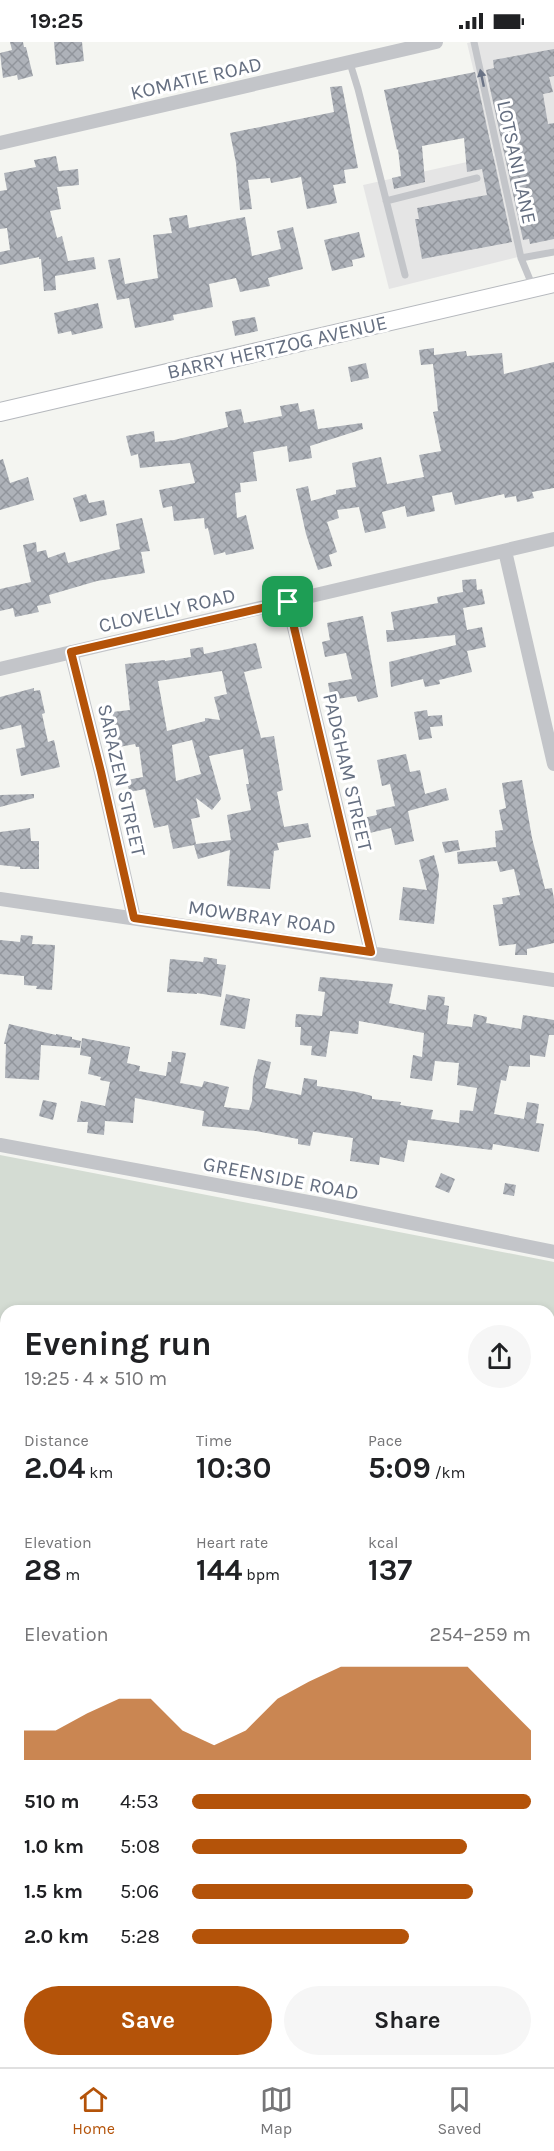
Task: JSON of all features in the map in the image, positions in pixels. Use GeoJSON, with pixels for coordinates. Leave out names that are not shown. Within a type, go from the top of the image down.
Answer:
{"type":"FeatureCollection","features":[{"type":"Feature","properties":{"kind":"main road","name":"BARRY HERTZOG AVENUE"},"geometry":{"type":"LineString","coordinates":[[0,412],[554,283]]}},
{"type":"Feature","properties":{"kind":"street","name":"KOMATIE ROAD"},"geometry":{"type":"LineString","coordinates":[[0,143],[350,63],[395,46],[436,42]]}},
{"type":"Feature","properties":{"kind":"street","name":"CLOVELLY ROAD"},"geometry":{"type":"LineString","coordinates":[[0,669],[554,539]]}},
{"type":"Feature","properties":{"kind":"street"},"geometry":{"type":"LineString","coordinates":[[505,551],[554,764]]}},
{"type":"Feature","properties":{"kind":"street","name":"PADGHAM STREET"},"geometry":{"type":"LineString","coordinates":[[288,602],[371,952]]}},
{"type":"Feature","properties":{"kind":"street","name":"SARAZEN STREET"},"geometry":{"type":"LineString","coordinates":[[71,652],[134,918]]}},
{"type":"Feature","properties":{"kind":"street","name":"MOWBRAY ROAD"},"geometry":{"type":"LineString","coordinates":[[0,898],[554,980]]}},
{"type":"Feature","properties":{"kind":"street","name":"GREENSIDE ROAD"},"geometry":{"type":"LineString","coordinates":[[0,1145],[319,1204],[554,1252]]}},
{"type":"Feature","properties":{"kind":"lane","name":"LOTSANI LANE"},"geometry":{"type":"LineString","coordinates":[[474,42],[521,258],[533,288]]}},
{"type":"Feature","properties":{"kind":"lane"},"geometry":{"type":"LineString","coordinates":[[350,63],[405,275]]}},
{"type":"Feature","properties":{"kind":"lane"},"geometry":{"type":"LineString","coordinates":[[386,201],[477,177]]}},
{"type":"Feature","properties":{"kind":"lane"},"geometry":{"type":"LineString","coordinates":[[521,258],[554,252]]}},
{"type":"Feature","properties":{"kind":"shaded area"},"geometry":{"type":"Polygon","coordinates":[[[554,42],[554,248],[389,289],[363,185],[494,156],[467,43],[554,42]]]}},
{"type":"Feature","properties":{"kind":"shaded area"},"geometry":{"type":"Polygon","coordinates":[[[0,1155],[554,1262],[554,1305],[0,1305],[0,1155]]]}},
{"type":"Feature","properties":{"kind":"building"},"geometry":{"type":"Polygon","coordinates":[[[10,42],[23,42],[33,76],[18,80],[17,75],[3,78],[0,53],[12,50],[10,42]]]}},
{"type":"Feature","properties":{"kind":"building"},"geometry":{"type":"Polygon","coordinates":[[[54,42],[82,42],[84,61],[56,65],[54,42]]]}},
{"type":"Feature","properties":{"kind":"building"},"geometry":{"type":"Polygon","coordinates":[[[554,49],[554,76],[549,77],[553,92],[543,94],[548,124],[554,123],[554,239],[530,244],[529,239],[523,240],[486,70],[494,68],[493,60],[554,49]]]}},
{"type":"Feature","properties":{"kind":"building"},"geometry":{"type":"Polygon","coordinates":[[[475,72],[512,242],[422,259],[415,219],[419,219],[417,208],[487,195],[482,169],[467,172],[464,138],[422,146],[425,182],[394,189],[392,178],[401,176],[398,149],[384,90],[475,72]]]}},
{"type":"Feature","properties":{"kind":"building"},"geometry":{"type":"Polygon","coordinates":[[[342,86],[358,168],[344,170],[346,183],[333,185],[337,203],[307,209],[301,177],[271,183],[270,178],[248,180],[252,209],[240,210],[236,163],[230,133],[334,112],[330,87],[342,86]]]}},
{"type":"Feature","properties":{"kind":"building"},"geometry":{"type":"Polygon","coordinates":[[[56,156],[59,171],[78,169],[79,185],[57,187],[61,209],[50,211],[57,238],[62,236],[68,261],[94,257],[96,269],[55,276],[56,290],[44,291],[39,257],[0,265],[0,252],[10,250],[7,228],[0,229],[0,191],[7,190],[4,173],[36,167],[34,160],[56,156]]]}},
{"type":"Feature","properties":{"kind":"building"},"geometry":{"type":"Polygon","coordinates":[[[187,215],[189,228],[245,217],[252,256],[281,249],[277,231],[293,227],[303,269],[268,278],[270,286],[240,292],[236,278],[209,284],[213,307],[173,315],[174,320],[135,328],[129,298],[117,300],[108,260],[120,258],[125,284],[158,278],[153,235],[172,233],[169,218],[187,215]]]}},
{"type":"Feature","properties":{"kind":"building"},"geometry":{"type":"Polygon","coordinates":[[[359,232],[365,257],[352,260],[353,266],[332,271],[324,240],[359,232]]]}},
{"type":"Feature","properties":{"kind":"building"},"geometry":{"type":"Polygon","coordinates":[[[98,303],[103,328],[72,335],[71,331],[58,334],[54,313],[98,303]]]}},
{"type":"Feature","properties":{"kind":"building"},"geometry":{"type":"Polygon","coordinates":[[[255,317],[258,331],[235,336],[232,321],[255,317]]]}},
{"type":"Feature","properties":{"kind":"building"},"geometry":{"type":"Polygon","coordinates":[[[434,348],[434,355],[466,351],[467,356],[502,353],[504,374],[554,362],[554,488],[532,492],[534,498],[517,502],[516,496],[505,498],[504,494],[455,505],[452,492],[432,496],[435,511],[407,517],[405,506],[382,512],[386,528],[365,533],[359,507],[337,510],[339,518],[327,522],[337,552],[329,555],[332,566],[318,570],[306,534],[296,489],[308,486],[311,501],[336,494],[336,490],[356,487],[352,463],[381,457],[387,484],[424,477],[419,455],[441,451],[433,412],[438,411],[433,364],[421,365],[419,350],[434,348]]]}},
{"type":"Feature","properties":{"kind":"building"},"geometry":{"type":"Polygon","coordinates":[[[366,363],[369,378],[351,382],[348,367],[366,363]]]}},
{"type":"Feature","properties":{"kind":"building"},"geometry":{"type":"Polygon","coordinates":[[[298,403],[300,412],[314,409],[318,429],[362,423],[363,429],[310,446],[312,458],[289,462],[287,446],[253,452],[257,481],[240,483],[241,492],[235,493],[237,518],[246,515],[254,549],[214,555],[208,528],[205,529],[204,518],[174,521],[172,506],[163,508],[159,490],[195,483],[190,463],[140,468],[138,454],[131,456],[126,436],[154,431],[155,442],[174,440],[228,427],[225,412],[241,409],[244,423],[282,416],[280,406],[298,403]]]}},
{"type":"Feature","properties":{"kind":"building"},"geometry":{"type":"Polygon","coordinates":[[[3,459],[10,483],[28,477],[34,500],[0,510],[0,460],[3,459]]]}},
{"type":"Feature","properties":{"kind":"building"},"geometry":{"type":"Polygon","coordinates":[[[86,494],[89,503],[104,500],[107,515],[80,522],[73,498],[86,494]]]}},
{"type":"Feature","properties":{"kind":"building"},"geometry":{"type":"Polygon","coordinates":[[[142,518],[150,551],[141,552],[145,573],[97,581],[49,595],[51,603],[37,606],[39,612],[15,617],[13,608],[0,611],[0,589],[31,582],[23,545],[36,542],[37,552],[46,550],[48,558],[65,552],[68,563],[120,549],[116,524],[142,518]]]}},
{"type":"Feature","properties":{"kind":"building"},"geometry":{"type":"Polygon","coordinates":[[[476,579],[477,590],[482,589],[485,604],[463,608],[467,630],[482,627],[486,647],[467,651],[472,672],[439,680],[440,684],[425,687],[423,679],[391,687],[389,662],[456,645],[455,635],[387,642],[386,630],[394,630],[391,612],[438,603],[437,597],[463,592],[462,580],[476,579]]]}},
{"type":"Feature","properties":{"kind":"building"},"geometry":{"type":"Polygon","coordinates":[[[363,616],[378,697],[358,702],[356,696],[331,700],[328,683],[352,679],[346,653],[325,657],[322,642],[330,640],[327,623],[363,616]]]}},
{"type":"Feature","properties":{"kind":"building"},"geometry":{"type":"Polygon","coordinates":[[[256,643],[262,668],[244,672],[261,738],[274,736],[283,790],[277,792],[284,827],[308,823],[311,837],[277,843],[279,850],[274,851],[270,889],[227,886],[230,850],[198,859],[194,845],[173,849],[168,825],[154,828],[145,789],[129,792],[127,780],[143,777],[139,747],[135,744],[119,747],[112,712],[130,710],[125,664],[191,657],[190,649],[203,647],[204,654],[256,643]],[[222,671],[158,681],[167,731],[205,721],[205,718],[220,720],[214,697],[227,694],[222,671]],[[192,740],[172,745],[176,781],[201,774],[192,740]],[[243,749],[209,756],[221,799],[212,810],[196,798],[200,817],[191,819],[196,844],[231,840],[227,815],[251,810],[243,749]]]}},
{"type":"Feature","properties":{"kind":"building"},"geometry":{"type":"Polygon","coordinates":[[[34,688],[34,691],[40,690],[48,742],[54,740],[60,767],[21,776],[16,749],[25,747],[21,725],[0,730],[0,697],[34,688]]]}},
{"type":"Feature","properties":{"kind":"building"},"geometry":{"type":"Polygon","coordinates":[[[427,710],[428,716],[442,715],[443,726],[430,727],[432,738],[419,740],[414,712],[427,710]]]}},
{"type":"Feature","properties":{"kind":"building"},"geometry":{"type":"Polygon","coordinates":[[[406,754],[410,772],[420,770],[425,794],[446,788],[449,800],[408,811],[414,841],[395,845],[391,828],[361,835],[358,819],[377,815],[376,810],[395,806],[390,784],[382,786],[377,760],[406,754]]]}},
{"type":"Feature","properties":{"kind":"building"},"geometry":{"type":"Polygon","coordinates":[[[522,780],[532,838],[545,889],[552,888],[554,943],[527,949],[527,955],[515,955],[516,944],[499,946],[493,905],[503,904],[502,898],[520,895],[514,869],[500,872],[497,861],[458,864],[457,852],[496,847],[495,831],[503,830],[499,810],[506,808],[502,783],[522,780]]]}},
{"type":"Feature","properties":{"kind":"building"},"geometry":{"type":"Polygon","coordinates":[[[34,794],[34,798],[0,807],[0,795],[34,794]]]}},
{"type":"Feature","properties":{"kind":"building"},"geometry":{"type":"Polygon","coordinates":[[[30,828],[31,841],[39,841],[39,869],[20,869],[20,867],[0,865],[0,832],[30,828]]]}},
{"type":"Feature","properties":{"kind":"building"},"geometry":{"type":"Polygon","coordinates":[[[458,840],[460,850],[445,853],[442,842],[458,840]]]}},
{"type":"Feature","properties":{"kind":"building"},"geometry":{"type":"Polygon","coordinates":[[[434,855],[439,874],[434,924],[399,920],[403,887],[427,890],[419,860],[434,855]]]}},
{"type":"Feature","properties":{"kind":"building"},"geometry":{"type":"Polygon","coordinates":[[[21,935],[33,936],[32,944],[55,945],[52,990],[36,989],[37,986],[24,985],[24,976],[0,974],[0,940],[20,942],[21,935]]]}},
{"type":"Feature","properties":{"kind":"building"},"geometry":{"type":"Polygon","coordinates":[[[204,957],[217,959],[217,964],[226,965],[221,997],[167,992],[170,959],[203,962],[204,957]]]}},
{"type":"Feature","properties":{"kind":"building"},"geometry":{"type":"Polygon","coordinates":[[[320,977],[393,984],[389,1003],[426,1010],[428,995],[445,997],[444,1005],[449,1006],[447,1024],[472,1027],[474,1014],[487,1017],[486,1023],[521,1029],[523,1015],[554,1020],[554,1035],[549,1035],[545,1057],[530,1055],[530,1067],[509,1066],[506,1081],[501,1080],[494,1114],[524,1119],[527,1102],[539,1104],[536,1123],[544,1124],[539,1152],[493,1144],[492,1150],[408,1140],[404,1162],[380,1157],[379,1165],[350,1161],[353,1138],[313,1132],[310,1146],[298,1144],[298,1139],[256,1131],[202,1126],[204,1111],[135,1098],[133,1123],[105,1121],[104,1135],[87,1133],[88,1122],[77,1122],[81,1101],[105,1106],[110,1082],[88,1074],[91,1057],[80,1055],[82,1038],[130,1047],[127,1063],[140,1066],[139,1071],[166,1076],[172,1051],[186,1053],[180,1083],[202,1087],[204,1081],[229,1087],[224,1107],[249,1110],[258,1059],[271,1062],[265,1088],[301,1095],[304,1078],[317,1080],[317,1086],[357,1092],[372,1096],[372,1099],[401,1102],[400,1105],[433,1110],[431,1119],[459,1123],[460,1110],[473,1111],[477,1088],[457,1085],[459,1063],[435,1061],[432,1081],[410,1078],[413,1055],[422,1057],[424,1033],[359,1021],[358,1034],[330,1031],[326,1057],[311,1055],[312,1046],[300,1045],[301,1027],[295,1027],[296,1014],[322,1016],[325,992],[318,991],[320,977]]]}},
{"type":"Feature","properties":{"kind":"building"},"geometry":{"type":"Polygon","coordinates":[[[226,994],[250,999],[245,1029],[220,1025],[226,994]]]}},
{"type":"Feature","properties":{"kind":"building"},"geometry":{"type":"Polygon","coordinates":[[[9,1024],[72,1037],[72,1039],[81,1041],[80,1048],[41,1045],[39,1080],[5,1078],[6,1044],[4,1044],[9,1024]]]}},
{"type":"Feature","properties":{"kind":"building"},"geometry":{"type":"Polygon","coordinates":[[[43,1100],[57,1103],[53,1120],[39,1116],[43,1100]]]}},
{"type":"Feature","properties":{"kind":"building"},"geometry":{"type":"Polygon","coordinates":[[[441,1173],[455,1179],[449,1193],[435,1187],[441,1173]]]}},
{"type":"Feature","properties":{"kind":"building"},"geometry":{"type":"Polygon","coordinates":[[[505,1183],[516,1185],[514,1196],[503,1194],[505,1183]]]}},
{"type":"Feature","properties":{"kind":"route"},"geometry":{"type":"LineString","coordinates":[[288,602],[371,952],[134,918],[71,652],[288,602]]}}]}
